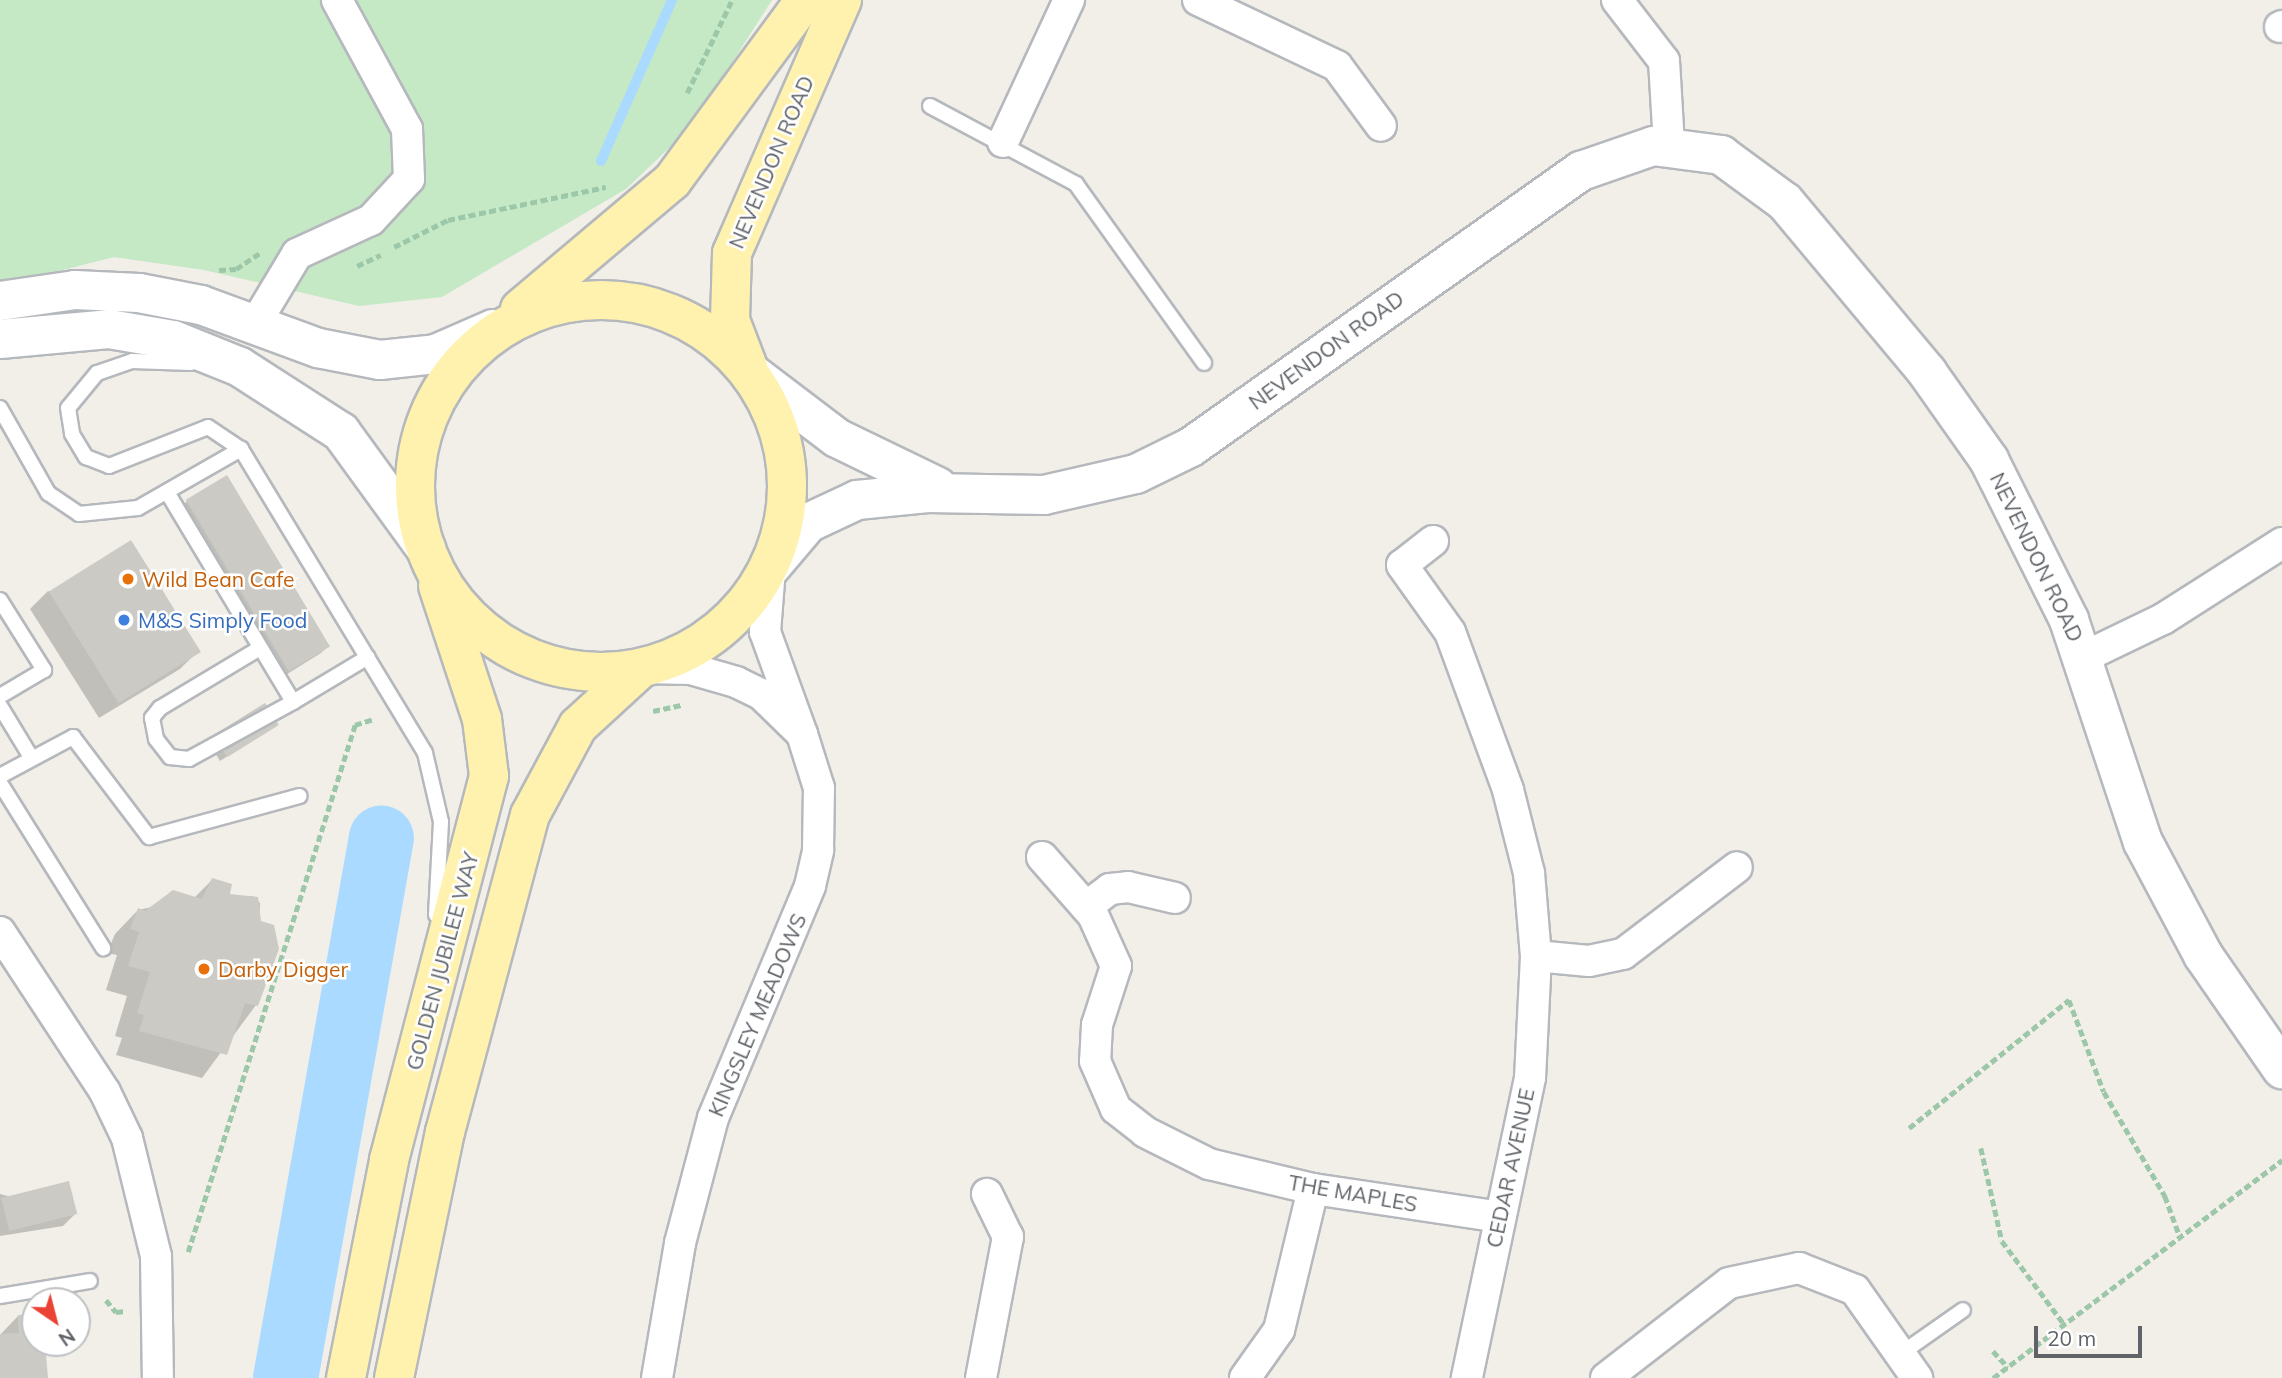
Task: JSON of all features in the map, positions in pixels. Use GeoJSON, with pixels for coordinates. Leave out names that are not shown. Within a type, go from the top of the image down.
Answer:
{"type":"FeatureCollection","features":[{"type":"Feature","properties":{"kind":"main road"},"geometry":{"type":"LineString","coordinates":[[493,328],[594,252],[672,181],[805,0]]}},
{"type":"Feature","properties":{"kind":"main road","name":"NEVENDON ROAD"},"geometry":{"type":"LineString","coordinates":[[750,372],[730,320],[732,253],[842,0]]}},
{"type":"Feature","properties":{"kind":"main road"},"geometry":{"type":"LineString","coordinates":[[394,1378],[445,1132],[530,815],[578,726],[642,668],[722,630],[770,568],[787,517],[787,465],[750,372],[699,330],[624,303],[559,306],[493,328]]}},
{"type":"Feature","properties":{"kind":"main road","name":"GOLDEN JUBILEE WAY"},"geometry":{"type":"LineString","coordinates":[[346,1378],[420,1041],[489,762],[482,719],[426,549],[416,489],[428,413],[463,356],[493,328]]}},
{"type":"Feature","properties":{"kind":"main road"},"geometry":{"type":"LineString","coordinates":[[426,549],[465,608],[527,655],[595,674],[642,668]]}},
{"type":"Feature","properties":{"kind":"street"},"geometry":{"type":"LineString","coordinates":[[255,324],[289,262],[387,209],[411,172],[407,129],[337,0]]}},
{"type":"Feature","properties":{"kind":"street"},"geometry":{"type":"LineString","coordinates":[[1003,142],[1069,0]]}},
{"type":"Feature","properties":{"kind":"street"},"geometry":{"type":"LineString","coordinates":[[1198,0],[1336,66],[1381,126]]}},
{"type":"Feature","properties":{"kind":"street"},"geometry":{"type":"LineString","coordinates":[[1617,0],[1664,61],[1669,145]]}},
{"type":"Feature","properties":{"kind":"street","name":"NEVENDON ROAD"},"geometry":{"type":"LineString","coordinates":[[770,568],[796,533],[840,506],[900,494],[1077,491],[1162,463],[1581,171],[1631,150],[1669,145],[1721,155],[1767,184],[1927,372],[2008,492],[2084,657],[2143,842],[2203,955],[2282,1069]]}},
{"type":"Feature","properties":{"kind":"street"},"geometry":{"type":"LineString","coordinates":[[0,301],[108,290],[173,299],[255,324],[318,348],[380,360],[436,354],[493,328]]}},
{"type":"Feature","properties":{"kind":"street"},"geometry":{"type":"LineString","coordinates":[[0,339],[74,328],[154,336],[204,351],[301,401],[358,450],[426,549]]}},
{"type":"Feature","properties":{"kind":"street","name":"NEVENDON ROAD"},"geometry":{"type":"LineString","coordinates":[[750,372],[852,448],[907,476],[963,493]]}},
{"type":"Feature","properties":{"kind":"street","name":"CEDAR AVENUE"},"geometry":{"type":"LineString","coordinates":[[1433,541],[1402,565],[1450,632],[1508,790],[1529,873],[1536,956],[1530,1078],[1467,1378]]}},
{"type":"Feature","properties":{"kind":"street"},"geometry":{"type":"LineString","coordinates":[[2084,657],[2163,619],[2282,543]]}},
{"type":"Feature","properties":{"kind":"street","name":"KINGSLEY MEADOWS"},"geometry":{"type":"LineString","coordinates":[[657,1378],[677,1254],[713,1118],[816,862],[818,788],[802,734],[765,632],[770,568]]}},
{"type":"Feature","properties":{"kind":"street","name":"KINGSLEY MEADOWS"},"geometry":{"type":"LineString","coordinates":[[642,668],[691,669],[736,681],[761,694],[802,734]]}},
{"type":"Feature","properties":{"kind":"street","name":"THE MAPLES"},"geometry":{"type":"LineString","coordinates":[[1042,857],[1086,907],[1116,966],[1097,1025],[1095,1061],[1116,1109],[1145,1132],[1209,1164],[1313,1189],[1500,1217]]}},
{"type":"Feature","properties":{"kind":"street"},"geometry":{"type":"LineString","coordinates":[[1536,956],[1589,961],[1623,954],[1737,867]]}},
{"type":"Feature","properties":{"kind":"street"},"geometry":{"type":"LineString","coordinates":[[1086,907],[1110,889],[1128,887],[1175,898]]}},
{"type":"Feature","properties":{"kind":"street"},"geometry":{"type":"LineString","coordinates":[[0,932],[105,1092],[143,1188],[156,1256],[158,1378]]}},
{"type":"Feature","properties":{"kind":"street"},"geometry":{"type":"LineString","coordinates":[[1245,1378],[1279,1330],[1313,1189]]}},
{"type":"Feature","properties":{"kind":"street"},"geometry":{"type":"LineString","coordinates":[[981,1378],[1009,1237],[987,1194]]}},
{"type":"Feature","properties":{"kind":"street"},"geometry":{"type":"LineString","coordinates":[[1606,1378],[1729,1283],[1799,1268],[1855,1290],[1908,1367]]}},
{"type":"Feature","properties":{"kind":"lane"},"geometry":{"type":"LineString","coordinates":[[930,106],[1003,142],[1076,184],[1203,363]]}},
{"type":"Feature","properties":{"kind":"lane"},"geometry":{"type":"LineString","coordinates":[[301,401],[239,374],[161,359],[97,373],[68,408],[76,441],[95,463],[125,462],[208,427],[241,449],[417,737],[441,822],[420,1041]]}},
{"type":"Feature","properties":{"kind":"lane"},"geometry":{"type":"LineString","coordinates":[[0,408],[48,493],[79,514],[118,514],[167,492],[241,449]]}},
{"type":"Feature","properties":{"kind":"lane"},"geometry":{"type":"LineString","coordinates":[[167,492],[293,702]]}},
{"type":"Feature","properties":{"kind":"lane"},"geometry":{"type":"LineString","coordinates":[[0,600],[44,670],[0,696]]}},
{"type":"Feature","properties":{"kind":"lane"},"geometry":{"type":"LineString","coordinates":[[261,648],[152,718],[156,739],[179,760],[216,747],[368,657]]}},
{"type":"Feature","properties":{"kind":"lane"},"geometry":{"type":"LineString","coordinates":[[0,706],[31,757]]}},
{"type":"Feature","properties":{"kind":"lane"},"geometry":{"type":"LineString","coordinates":[[0,776],[31,757],[73,737],[149,837],[300,796]]}},
{"type":"Feature","properties":{"kind":"lane"},"geometry":{"type":"LineString","coordinates":[[0,782],[103,948]]}},
{"type":"Feature","properties":{"kind":"lane"},"geometry":{"type":"LineString","coordinates":[[0,1296],[90,1281]]}},
{"type":"Feature","properties":{"kind":"lane"},"geometry":{"type":"LineString","coordinates":[[1908,1367],[1964,1310]]}},
{"type":"Feature","properties":{"kind":"path"},"geometry":{"type":"LineString","coordinates":[[681,105],[732,0]]}},
{"type":"Feature","properties":{"kind":"path"},"geometry":{"type":"LineString","coordinates":[[352,268],[448,220],[578,191]]}},
{"type":"Feature","properties":{"kind":"path"},"geometry":{"type":"LineString","coordinates":[[642,716],[691,705]]}},
{"type":"Feature","properties":{"kind":"path"},"geometry":{"type":"LineString","coordinates":[[156,1256],[192,1251],[355,725],[382,717],[399,747],[417,737]]}},
{"type":"Feature","properties":{"kind":"path"},"geometry":{"type":"LineString","coordinates":[[1909,1128],[2069,1000],[2104,1092],[2165,1196],[2180,1237]]}},
{"type":"Feature","properties":{"kind":"path"},"geometry":{"type":"LineString","coordinates":[[1981,1148],[2002,1241],[2064,1324]]}},
{"type":"Feature","properties":{"kind":"path"},"geometry":{"type":"LineString","coordinates":[[1993,1378],[2282,1160]]}},
{"type":"Feature","properties":{"kind":"path"},"geometry":{"type":"LineString","coordinates":[[1993,1351],[2008,1367]]}},
{"type":"Feature","properties":{"kind":"green space"},"geometry":{"type":"Polygon","coordinates":[[[0,0],[772,0],[691,127],[626,189],[442,297],[359,306],[204,270],[114,257],[0,286],[0,0]]]}},
{"type":"Feature","properties":{"kind":"building"},"geometry":{"type":"Polygon","coordinates":[[[227,475],[330,646],[289,671],[186,500],[227,475]]]}},
{"type":"Feature","properties":{"kind":"building","name":"M&S Simply Food"},"geometry":{"type":"Polygon","coordinates":[[[131,540],[201,652],[119,703],[49,591],[131,540]]]}},
{"type":"Feature","properties":{"kind":"building"},"geometry":{"type":"Polygon","coordinates":[[[265,703],[279,725],[227,757],[213,735],[265,703]]]}},
{"type":"Feature","properties":{"kind":"building","name":"Darby Digger"},"geometry":{"type":"Polygon","coordinates":[[[212,878],[232,884],[230,894],[258,897],[261,921],[274,925],[279,949],[258,1006],[245,1003],[227,1055],[139,1031],[144,1015],[137,1013],[150,972],[128,966],[139,932],[130,929],[138,908],[145,911],[173,890],[202,899],[212,878]]]}},
{"type":"Feature","properties":{"kind":"building"},"geometry":{"type":"Polygon","coordinates":[[[69,1181],[77,1214],[9,1231],[1,1198],[69,1181]]]}},
{"type":"Feature","properties":{"kind":"building"},"geometry":{"type":"Polygon","coordinates":[[[18,1315],[21,1315],[21,1357],[46,1357],[48,1378],[0,1378],[0,1334],[19,1333],[18,1315]]]}},
{"type":"Feature","properties":{"kind":"waterway"},"geometry":{"type":"LineString","coordinates":[[601,161],[672,0]]}},
{"type":"Feature","properties":{"kind":"waterway"},"geometry":{"type":"LineString","coordinates":[[285,1378],[381,837]]}},
{"type":"Feature","properties":{"kind":"place","name":"Wild Bean Cafe"},"geometry":{"type":"Point","coordinates":[128,579]}},
{"type":"Feature","properties":{"kind":"place","name":"M&S Simply Food"},"geometry":{"type":"Point","coordinates":[124,620]}},
{"type":"Feature","properties":{"kind":"place","name":"Darby Digger"},"geometry":{"type":"Point","coordinates":[204,969]}}]}
